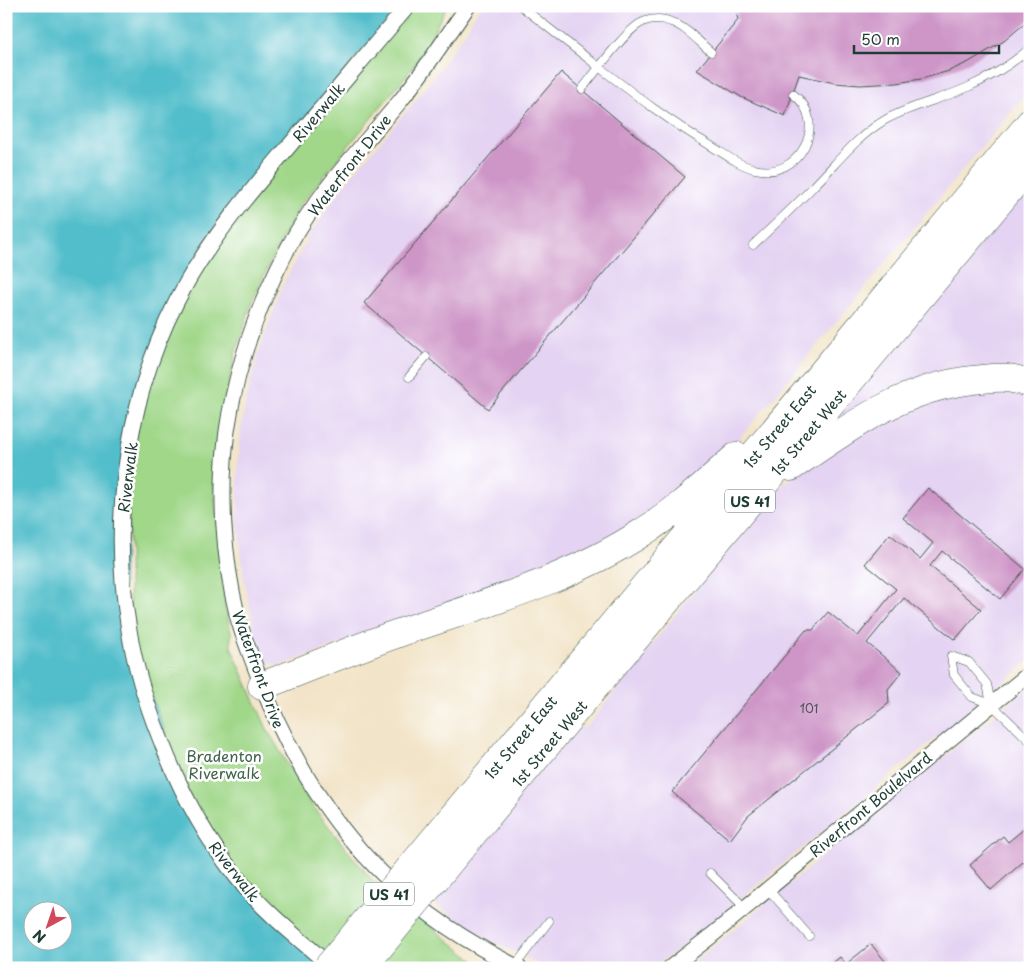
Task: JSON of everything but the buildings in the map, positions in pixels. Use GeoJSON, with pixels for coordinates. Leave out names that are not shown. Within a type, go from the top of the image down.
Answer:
{"type":"FeatureCollection","features":[{"type":"Feature","properties":{"kind":"highway","name":"1st Street East"},"geometry":{"type":"LineString","coordinates":[[460,829],[804,397],[1030,123]]}},
{"type":"Feature","properties":{"kind":"highway","name":"1st Street West"},"geometry":{"type":"LineString","coordinates":[[460,829],[764,484],[1030,165]]}},
{"type":"Feature","properties":{"kind":"highway"},"geometry":{"type":"LineString","coordinates":[[764,484],[850,427],[908,396],[938,386],[984,379],[1006,378],[1030,382]]}},
{"type":"Feature","properties":{"kind":"highway"},"geometry":{"type":"LineString","coordinates":[[262,686],[393,635],[532,587],[615,549],[643,533],[666,516],[804,397]]}},
{"type":"Feature","properties":{"kind":"highway","name":"US 41"},"geometry":{"type":"LineString","coordinates":[[328,968],[460,829]]}},
{"type":"Feature","properties":{"kind":"highway","name":"US 41"},"geometry":{"type":"LineString","coordinates":[[362,968],[460,829]]}},
{"type":"Feature","properties":{"kind":"street","name":"Riverwalk"},"geometry":{"type":"LineString","coordinates":[[333,968],[280,923],[259,903],[236,876],[202,827],[187,802],[175,776],[148,705],[138,673],[129,633],[121,528],[123,498],[129,452],[146,381],[170,317],[186,284],[205,252],[234,212],[408,6]]}},
{"type":"Feature","properties":{"kind":"street","name":"Waterfront Drive"},"geometry":{"type":"LineString","coordinates":[[468,6],[407,92],[335,178],[296,234],[264,301],[236,385],[227,432],[224,483],[225,534],[237,616],[279,727],[316,791],[371,862],[399,890],[454,932],[517,967]]}},
{"type":"Feature","properties":{"kind":"street","name":"Riverfront Boulelvard"},"geometry":{"type":"LineString","coordinates":[[670,968],[1030,672]]}},
{"type":"Feature","properties":{"kind":"lane"},"geometry":{"type":"LineString","coordinates":[[521,6],[649,106],[692,135],[755,169],[784,167],[798,157],[803,150],[807,139],[809,118],[804,105],[792,94]]}},
{"type":"Feature","properties":{"kind":"lane"},"geometry":{"type":"LineString","coordinates":[[582,89],[632,29],[641,23],[664,20],[676,24],[711,52]]}},
{"type":"Feature","properties":{"kind":"lane"},"geometry":{"type":"LineString","coordinates":[[753,245],[811,189],[853,144],[877,126],[902,112],[966,88],[997,72],[1030,48]]}},
{"type":"Feature","properties":{"kind":"lane"},"geometry":{"type":"LineString","coordinates":[[409,377],[426,357]]}},
{"type":"Feature","properties":{"kind":"lane"},"geometry":{"type":"LineString","coordinates":[[991,704],[987,684],[969,662],[951,656],[954,675],[972,697],[991,704],[1030,741]]}},
{"type":"Feature","properties":{"kind":"lane"},"geometry":{"type":"LineString","coordinates":[[710,873],[745,908]]}},
{"type":"Feature","properties":{"kind":"lane"},"geometry":{"type":"LineString","coordinates":[[768,889],[810,936]]}},
{"type":"Feature","properties":{"kind":"lane"},"geometry":{"type":"LineString","coordinates":[[517,967],[549,921]]}},
{"type":"Feature","properties":{"kind":"shaded area"},"geometry":{"type":"Polygon","coordinates":[[[482,6],[1030,6],[1030,89],[728,452],[608,545],[279,666],[275,665],[261,655],[255,634],[244,578],[238,520],[238,465],[241,430],[246,400],[258,354],[283,285],[311,232],[349,179],[426,88],[482,6]]]}},
{"type":"Feature","properties":{"kind":"shaded area"},"geometry":{"type":"Polygon","coordinates":[[[1030,186],[1030,371],[817,437],[1030,186]]]}},
{"type":"Feature","properties":{"kind":"shaded area"},"geometry":{"type":"Polygon","coordinates":[[[984,389],[1030,394],[1030,660],[705,928],[668,957],[651,967],[546,968],[488,939],[431,901],[515,799],[580,728],[587,727],[773,491],[862,432],[910,406],[984,389]]]}},
{"type":"Feature","properties":{"kind":"shaded area"},"geometry":{"type":"Polygon","coordinates":[[[1030,686],[1030,968],[687,968],[725,937],[1030,686]]]}},
{"type":"Feature","properties":{"kind":"green space","name":"Bradenton Riverwalk"},"geometry":{"type":"Polygon","coordinates":[[[400,6],[447,6],[413,67],[300,205],[271,260],[250,307],[236,351],[225,401],[214,487],[225,607],[231,632],[231,647],[267,729],[308,800],[371,879],[483,968],[325,968],[217,857],[130,665],[128,430],[198,253],[216,224],[256,175],[400,6]]]}},
{"type":"Feature","properties":{"kind":"water"},"geometry":{"type":"Polygon","coordinates":[[[6,6],[400,6],[216,224],[198,253],[134,400],[121,617],[208,845],[325,968],[6,968],[6,6]]]}}]}
